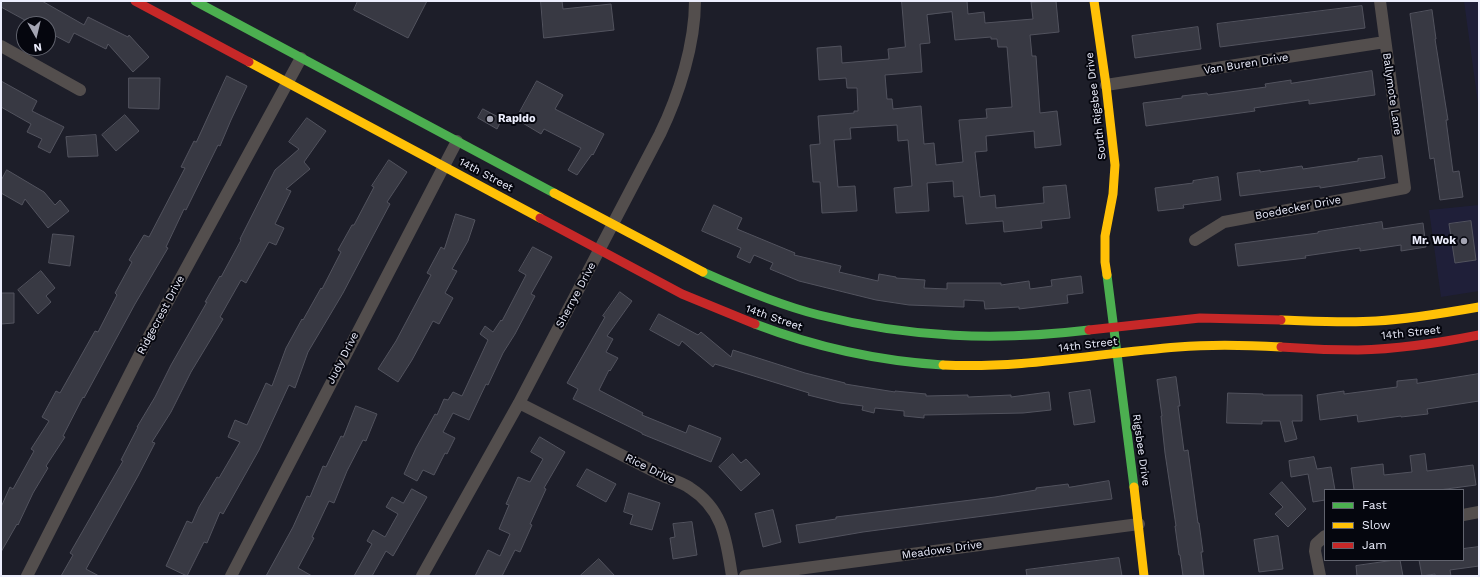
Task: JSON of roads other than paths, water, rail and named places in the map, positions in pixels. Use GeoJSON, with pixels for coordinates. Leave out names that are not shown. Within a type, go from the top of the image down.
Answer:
{"type":"FeatureCollection","features":[{"type":"Feature","properties":{"kind":"main road","name":"14th Street"},"geometry":{"type":"LineString","coordinates":[[135,1],[682,294],[746,322],[788,336],[855,353],[899,360],[967,366],[1013,365],[1177,347],[1220,345],[1323,349],[1362,346],[1415,346],[1479,335]]}},
{"type":"Feature","properties":{"kind":"main road","name":"14th Street"},"geometry":{"type":"LineString","coordinates":[[195,1],[694,268],[736,287],[811,313],[857,325],[905,333],[974,337],[1035,335],[1169,320],[1217,318],[1361,325],[1479,307]]}},
{"type":"Feature","properties":{"kind":"main road","name":"South Rigsbee Drive"},"geometry":{"type":"LineString","coordinates":[[1094,1],[1106,85],[1115,165],[1113,194],[1104,249],[1113,327]]}},
{"type":"Feature","properties":{"kind":"main road","name":"Rigsbee Drive"},"geometry":{"type":"LineString","coordinates":[[1113,327],[1139,524],[1144,576]]}},
{"type":"Feature","properties":{"kind":"street","name":"Sherrye Drive"},"geometry":{"type":"LineString","coordinates":[[422,576],[519,403],[600,250],[671,110],[679,88],[692,36],[695,1]]}},
{"type":"Feature","properties":{"kind":"street","name":"Ballymote Lane"},"geometry":{"type":"LineString","coordinates":[[1380,1],[1405,188]]}},
{"type":"Feature","properties":{"kind":"street","name":"Van Buren Drive"},"geometry":{"type":"LineString","coordinates":[[1106,85],[1385,42]]}},
{"type":"Feature","properties":{"kind":"street"},"geometry":{"type":"LineString","coordinates":[[1,46],[80,90]]}},
{"type":"Feature","properties":{"kind":"street","name":"Ridgecrest Drive"},"geometry":{"type":"LineString","coordinates":[[27,576],[148,338],[301,58]]}},
{"type":"Feature","properties":{"kind":"street","name":"Judy Drive"},"geometry":{"type":"LineString","coordinates":[[231,576],[457,141]]}},
{"type":"Feature","properties":{"kind":"street","name":"Boedecker Drive"},"geometry":{"type":"LineString","coordinates":[[1195,240],[1224,222],[1405,188]]}},
{"type":"Feature","properties":{"kind":"street","name":"Rice Drive"},"geometry":{"type":"LineString","coordinates":[[519,403],[689,487],[699,494],[717,515],[726,536],[732,576]]}},
{"type":"Feature","properties":{"kind":"street"},"geometry":{"type":"LineString","coordinates":[[1464,515],[1479,512]]}},
{"type":"Feature","properties":{"kind":"street","name":"Meadows Drive"},"geometry":{"type":"LineString","coordinates":[[746,576],[1139,524]]}},
{"type":"Feature","properties":{"kind":"street"},"geometry":{"type":"LineString","coordinates":[[1320,576],[1315,551],[1316,544],[1324,537]]}},
{"type":"Feature","properties":{"kind":"place","name":"Rapido"},"geometry":{"type":"Point","coordinates":[490,119]}},
{"type":"Feature","properties":{"kind":"place","name":"Mr. Wok"},"geometry":{"type":"Point","coordinates":[1464,241]}}]}
